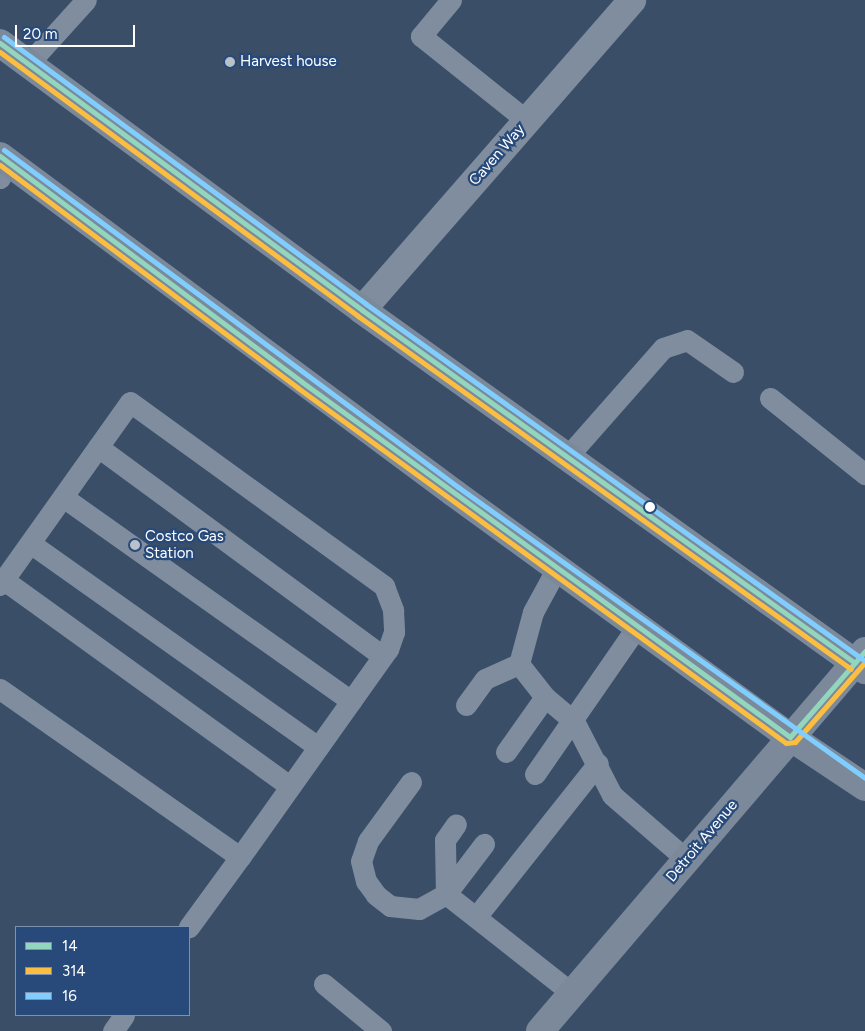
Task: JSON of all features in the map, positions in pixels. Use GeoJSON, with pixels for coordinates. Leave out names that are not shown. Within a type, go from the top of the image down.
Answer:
{"type":"FeatureCollection","features":[{"type":"Feature","properties":{"kind":"main road"},"geometry":{"type":"LineString","coordinates":[[0,43],[362,310],[567,457],[862,662]]}},
{"type":"Feature","properties":{"kind":"main road"},"geometry":{"type":"LineString","coordinates":[[2,166],[557,568],[639,624],[790,737],[865,786]]}},
{"type":"Feature","properties":{"kind":"main road","name":"Detroit Avenue"},"geometry":{"type":"LineString","coordinates":[[540,1031],[790,737],[862,662]]}},
{"type":"Feature","properties":{"kind":"street","name":"Caven Way"},"geometry":{"type":"LineString","coordinates":[[362,310],[632,0]]}},
{"type":"Feature","properties":{"kind":"lane"},"geometry":{"type":"LineString","coordinates":[[28,64],[86,0]]}},
{"type":"Feature","properties":{"kind":"lane"},"geometry":{"type":"LineString","coordinates":[[451,0],[421,36],[527,121]]}},
{"type":"Feature","properties":{"kind":"lane"},"geometry":{"type":"LineString","coordinates":[[567,457],[663,348],[687,340],[733,372]]}},
{"type":"Feature","properties":{"kind":"lane"},"geometry":{"type":"LineString","coordinates":[[770,398],[865,474]]}},
{"type":"Feature","properties":{"kind":"lane"},"geometry":{"type":"LineString","coordinates":[[190,926],[240,857],[383,656],[394,632],[393,610],[384,586],[130,402],[2,582],[290,786]]}},
{"type":"Feature","properties":{"kind":"lane"},"geometry":{"type":"LineString","coordinates":[[98,447],[383,656]]}},
{"type":"Feature","properties":{"kind":"lane"},"geometry":{"type":"LineString","coordinates":[[63,497],[351,701]]}},
{"type":"Feature","properties":{"kind":"lane"},"geometry":{"type":"LineString","coordinates":[[30,543],[318,748]]}},
{"type":"Feature","properties":{"kind":"lane"},"geometry":{"type":"LineString","coordinates":[[519,664],[533,612],[557,568]]}},
{"type":"Feature","properties":{"kind":"lane"},"geometry":{"type":"LineString","coordinates":[[535,774],[574,721],[639,624]]}},
{"type":"Feature","properties":{"kind":"lane"},"geometry":{"type":"LineString","coordinates":[[519,664],[545,697],[574,721],[598,763],[612,795],[686,859]]}},
{"type":"Feature","properties":{"kind":"lane"},"geometry":{"type":"LineString","coordinates":[[466,705],[485,679],[519,664]]}},
{"type":"Feature","properties":{"kind":"lane"},"geometry":{"type":"LineString","coordinates":[[0,689],[240,857]]}},
{"type":"Feature","properties":{"kind":"lane"},"geometry":{"type":"LineString","coordinates":[[506,752],[545,697]]}},
{"type":"Feature","properties":{"kind":"lane"},"geometry":{"type":"LineString","coordinates":[[476,917],[598,763]]}},
{"type":"Feature","properties":{"kind":"lane"},"geometry":{"type":"LineString","coordinates":[[411,782],[368,841],[361,861],[366,880],[390,906],[419,909],[446,894],[484,844]]}},
{"type":"Feature","properties":{"kind":"lane"},"geometry":{"type":"LineString","coordinates":[[446,894],[445,840],[456,824]]}},
{"type":"Feature","properties":{"kind":"lane"},"geometry":{"type":"LineString","coordinates":[[446,894],[572,993]]}},
{"type":"Feature","properties":{"kind":"lane"},"geometry":{"type":"LineString","coordinates":[[324,984],[381,1031]]}},
{"type":"Feature","properties":{"kind":"lane"},"geometry":{"type":"LineString","coordinates":[[112,1031],[123,1016]]}},
{"type":"Feature","properties":{"kind":"transit line","name":"16"},"geometry":{"type":"LineString","coordinates":[[4,37],[366,304],[865,661]]}},
{"type":"Feature","properties":{"kind":"transit line","name":"14"},"geometry":{"type":"LineString","coordinates":[[0,43],[362,310],[855,663]]}},
{"type":"Feature","properties":{"kind":"transit line","name":"314"},"geometry":{"type":"LineString","coordinates":[[0,52],[358,316],[851,669]]}},
{"type":"Feature","properties":{"kind":"transit line","name":"16"},"geometry":{"type":"LineString","coordinates":[[4,150],[458,487],[865,778]]}},
{"type":"Feature","properties":{"kind":"transit line","name":"14"},"geometry":{"type":"LineString","coordinates":[[0,156],[302,382],[790,737],[865,651]]}},
{"type":"Feature","properties":{"kind":"transit line","name":"314"},"geometry":{"type":"LineString","coordinates":[[0,165],[298,388],[786,743],[795,742],[865,662]]}},
{"type":"Feature","properties":{"kind":"place","name":"Harvest house"},"geometry":{"type":"Point","coordinates":[230,62]}},
{"type":"Feature","properties":{"kind":"place","name":"Costco Gas Station"},"geometry":{"type":"Point","coordinates":[135,545]}}]}
